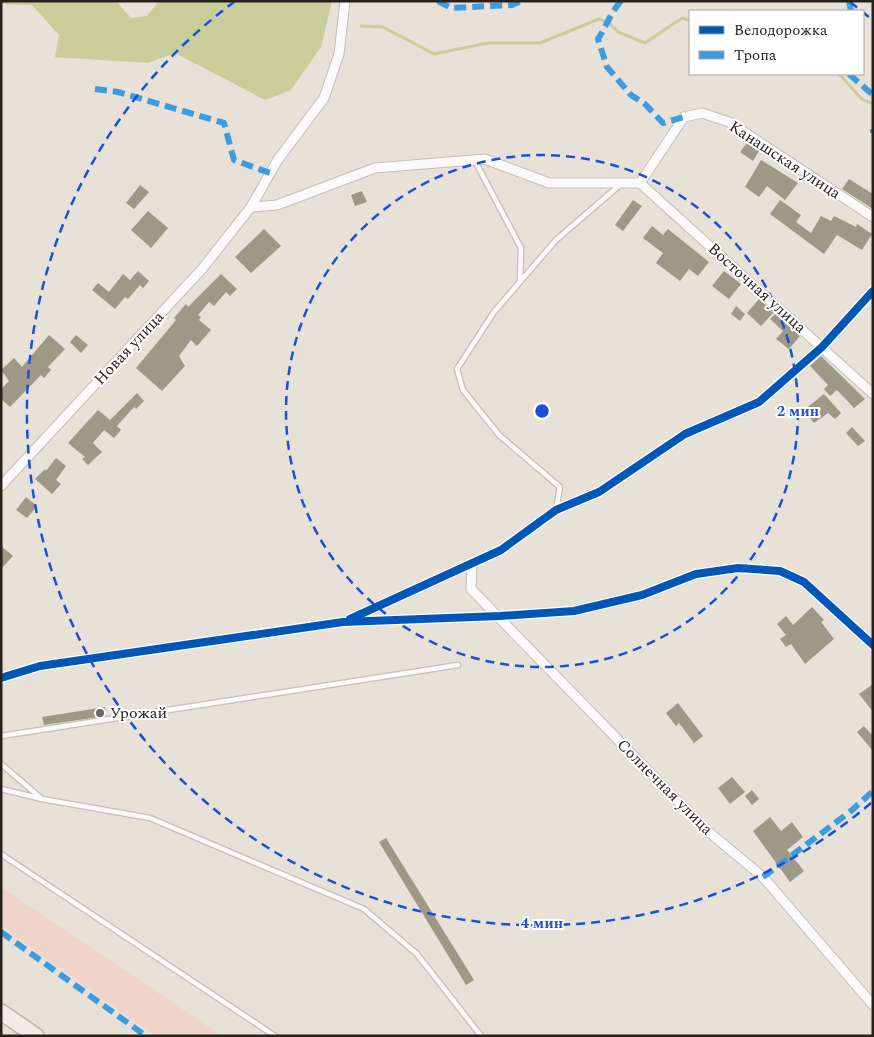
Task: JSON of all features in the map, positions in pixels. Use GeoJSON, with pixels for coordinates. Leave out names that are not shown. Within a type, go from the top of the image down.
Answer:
{"type":"FeatureCollection","features":[{"type":"Feature","properties":{"kind":"highway"},"geometry":{"type":"LineString","coordinates":[[1,1012],[36,1036]]}},
{"type":"Feature","properties":{"kind":"street","name":"Новая улица"},"geometry":{"type":"LineString","coordinates":[[1,486],[202,269],[252,206],[277,161],[324,98],[339,54],[345,1]]}},
{"type":"Feature","properties":{"kind":"street","name":"Канашская улица"},"geometry":{"type":"LineString","coordinates":[[640,183],[684,117],[702,113],[729,122],[873,217]]}},
{"type":"Feature","properties":{"kind":"street"},"geometry":{"type":"LineString","coordinates":[[252,206],[277,205],[375,168],[485,159],[549,182],[640,183]]}},
{"type":"Feature","properties":{"kind":"street","name":"Восточная улица"},"geometry":{"type":"LineString","coordinates":[[640,183],[873,394]]}},
{"type":"Feature","properties":{"kind":"street"},"geometry":{"type":"LineString","coordinates":[[343,622],[501,550],[556,510],[598,492],[685,434],[759,402],[822,347],[873,291]]}},
{"type":"Feature","properties":{"kind":"street","name":"Солнечная улица"},"geometry":{"type":"LineString","coordinates":[[472,564],[471,589],[500,616],[704,828],[763,877],[873,1005]]}},
{"type":"Feature","properties":{"kind":"street"},"geometry":{"type":"LineString","coordinates":[[1,678],[40,666],[343,622],[574,611],[642,595],[696,574],[738,568],[780,571],[804,582],[873,645]]}},
{"type":"Feature","properties":{"kind":"lane"},"geometry":{"type":"LineString","coordinates":[[474,160],[521,248],[520,282]]}},
{"type":"Feature","properties":{"kind":"lane"},"geometry":{"type":"LineString","coordinates":[[556,510],[560,487],[499,435],[463,390],[457,369],[494,312],[556,240],[622,183]]}},
{"type":"Feature","properties":{"kind":"lane"},"geometry":{"type":"LineString","coordinates":[[1,736],[458,664]]}},
{"type":"Feature","properties":{"kind":"lane"},"geometry":{"type":"LineString","coordinates":[[1,764],[42,799]]}},
{"type":"Feature","properties":{"kind":"lane"},"geometry":{"type":"LineString","coordinates":[[1,789],[42,799],[150,818],[364,909],[417,954],[481,1036]]}},
{"type":"Feature","properties":{"kind":"lane"},"geometry":{"type":"LineString","coordinates":[[1,854],[275,1036]]}},
{"type":"Feature","properties":{"kind":"shaded area"},"geometry":{"type":"Polygon","coordinates":[[[1,1],[116,1],[131,18],[147,16],[159,1],[332,1],[321,47],[291,90],[265,100],[175,53],[148,63],[55,57],[59,35],[32,5],[1,4],[1,1]]]}},
{"type":"Feature","properties":{"kind":"shaded area"},"geometry":{"type":"Polygon","coordinates":[[[1,887],[222,1036],[155,1036],[1,926],[1,887]]]}},
{"type":"Feature","properties":{"kind":"building"},"geometry":{"type":"Polygon","coordinates":[[[747,143],[759,151],[753,161],[740,152],[747,143]]]}},
{"type":"Feature","properties":{"kind":"building"},"geometry":{"type":"Polygon","coordinates":[[[761,160],[798,183],[785,200],[767,186],[759,197],[745,187],[761,160]]]}},
{"type":"Feature","properties":{"kind":"building"},"geometry":{"type":"Polygon","coordinates":[[[849,179],[873,194],[873,209],[842,189],[849,179]]]}},
{"type":"Feature","properties":{"kind":"building"},"geometry":{"type":"Polygon","coordinates":[[[140,185],[149,192],[134,209],[126,203],[140,185]]]}},
{"type":"Feature","properties":{"kind":"building"},"geometry":{"type":"Polygon","coordinates":[[[362,191],[367,202],[355,206],[351,195],[362,191]]]}},
{"type":"Feature","properties":{"kind":"building"},"geometry":{"type":"Polygon","coordinates":[[[633,200],[642,206],[623,231],[615,225],[633,200]]]}},
{"type":"Feature","properties":{"kind":"building"},"geometry":{"type":"Polygon","coordinates":[[[780,200],[801,215],[796,222],[811,233],[821,216],[831,221],[834,216],[856,227],[857,224],[872,234],[862,250],[837,235],[824,254],[770,214],[780,200]]]}},
{"type":"Feature","properties":{"kind":"building"},"geometry":{"type":"Polygon","coordinates":[[[148,211],[168,228],[151,248],[131,230],[148,211]]]}},
{"type":"Feature","properties":{"kind":"building"},"geometry":{"type":"Polygon","coordinates":[[[652,226],[663,235],[668,229],[709,262],[698,276],[689,269],[680,281],[656,263],[663,253],[643,238],[652,226]]]}},
{"type":"Feature","properties":{"kind":"building"},"geometry":{"type":"Polygon","coordinates":[[[264,229],[281,246],[251,273],[235,257],[264,229]]]}},
{"type":"Feature","properties":{"kind":"building"},"geometry":{"type":"Polygon","coordinates":[[[138,271],[149,281],[143,288],[140,285],[128,299],[125,297],[115,309],[92,290],[98,283],[109,292],[123,274],[130,280],[138,271]]]}},
{"type":"Feature","properties":{"kind":"building"},"geometry":{"type":"Polygon","coordinates":[[[724,271],[741,284],[729,299],[712,286],[724,271]]]}},
{"type":"Feature","properties":{"kind":"building"},"geometry":{"type":"Polygon","coordinates":[[[221,274],[237,289],[230,296],[226,292],[214,306],[209,302],[198,315],[201,317],[199,320],[211,330],[197,346],[191,340],[179,356],[185,366],[162,391],[136,368],[176,320],[174,318],[186,304],[188,307],[221,274]]]}},
{"type":"Feature","properties":{"kind":"building"},"geometry":{"type":"Polygon","coordinates":[[[759,299],[774,312],[761,326],[747,313],[759,299]]]}},
{"type":"Feature","properties":{"kind":"building"},"geometry":{"type":"Polygon","coordinates":[[[736,306],[745,314],[740,321],[731,314],[736,306]]]}},
{"type":"Feature","properties":{"kind":"building"},"geometry":{"type":"Polygon","coordinates":[[[775,314],[800,336],[789,349],[776,339],[783,331],[770,319],[775,314]]]}},
{"type":"Feature","properties":{"kind":"building"},"geometry":{"type":"Polygon","coordinates":[[[49,335],[65,349],[48,367],[51,370],[44,378],[41,375],[10,407],[1,399],[1,389],[9,381],[1,370],[14,358],[22,367],[49,335]]]}},
{"type":"Feature","properties":{"kind":"building"},"geometry":{"type":"Polygon","coordinates":[[[76,335],[88,345],[81,353],[70,342],[76,335]]]}},
{"type":"Feature","properties":{"kind":"building"},"geometry":{"type":"Polygon","coordinates":[[[821,356],[865,399],[854,408],[837,390],[830,396],[824,389],[828,385],[810,366],[821,356]]]}},
{"type":"Feature","properties":{"kind":"building"},"geometry":{"type":"Polygon","coordinates":[[[137,393],[144,401],[136,409],[134,407],[117,426],[121,430],[114,438],[104,430],[93,443],[102,452],[88,465],[82,459],[85,457],[68,443],[98,410],[110,420],[137,393]]]}},
{"type":"Feature","properties":{"kind":"building"},"geometry":{"type":"Polygon","coordinates":[[[824,394],[841,413],[835,419],[828,413],[814,423],[804,410],[824,394]]]}},
{"type":"Feature","properties":{"kind":"building"},"geometry":{"type":"Polygon","coordinates":[[[852,427],[865,441],[858,446],[846,433],[852,427]]]}},
{"type":"Feature","properties":{"kind":"building"},"geometry":{"type":"Polygon","coordinates":[[[56,458],[66,466],[56,480],[61,484],[52,494],[35,479],[45,469],[46,471],[56,458]]]}},
{"type":"Feature","properties":{"kind":"building"},"geometry":{"type":"Polygon","coordinates":[[[26,497],[37,506],[27,518],[16,510],[26,497]]]}},
{"type":"Feature","properties":{"kind":"building"},"geometry":{"type":"Polygon","coordinates":[[[1,546],[13,556],[1,569],[1,546]]]}},
{"type":"Feature","properties":{"kind":"building"},"geometry":{"type":"Polygon","coordinates":[[[812,607],[824,620],[821,622],[834,639],[805,664],[791,644],[786,647],[780,639],[786,635],[777,624],[786,616],[793,625],[812,607]]]}},
{"type":"Feature","properties":{"kind":"building"},"geometry":{"type":"Polygon","coordinates":[[[873,684],[873,712],[859,694],[873,684]]]}},
{"type":"Feature","properties":{"kind":"building"},"geometry":{"type":"Polygon","coordinates":[[[678,703],[703,736],[694,743],[679,723],[676,726],[666,713],[678,703]]]}},
{"type":"Feature","properties":{"kind":"building"},"geometry":{"type":"Polygon","coordinates":[[[105,707],[106,716],[44,725],[42,717],[105,707]]]}},
{"type":"Feature","properties":{"kind":"building"},"geometry":{"type":"Polygon","coordinates":[[[864,726],[873,736],[873,751],[857,732],[864,726]]]}},
{"type":"Feature","properties":{"kind":"building"},"geometry":{"type":"Polygon","coordinates":[[[732,777],[745,792],[730,804],[718,788],[732,777]]]}},
{"type":"Feature","properties":{"kind":"building"},"geometry":{"type":"Polygon","coordinates":[[[752,790],[759,799],[752,805],[745,796],[752,790]]]}},
{"type":"Feature","properties":{"kind":"building"},"geometry":{"type":"Polygon","coordinates":[[[770,817],[781,831],[792,822],[803,837],[787,850],[804,871],[790,882],[753,831],[770,817]]]}},
{"type":"Feature","properties":{"kind":"building"},"geometry":{"type":"Polygon","coordinates":[[[386,838],[474,980],[466,985],[379,842],[386,838]]]}},
{"type":"Feature","properties":{"kind":"waterway"},"geometry":{"type":"LineString","coordinates":[[361,26],[383,27],[434,54],[488,43],[540,43],[599,19],[609,23],[618,32],[645,43],[682,18],[689,21]]}},
{"type":"Feature","properties":{"kind":"waterway"},"geometry":{"type":"LineString","coordinates":[[840,75],[862,99],[873,104]]}},
{"type":"Feature","properties":{"kind":"marked path"},"geometry":{"type":"LineString","coordinates":[[438,1],[451,8],[512,5],[521,1]]}},
{"type":"Feature","properties":{"kind":"marked path"},"geometry":{"type":"LineString","coordinates":[[621,1],[598,39],[607,67],[631,95],[645,104],[663,123],[684,117]]}},
{"type":"Feature","properties":{"kind":"marked path"},"geometry":{"type":"LineString","coordinates":[[849,1],[851,10]]}},
{"type":"Feature","properties":{"kind":"marked path"},"geometry":{"type":"LineString","coordinates":[[850,75],[873,95]]}},
{"type":"Feature","properties":{"kind":"marked path"},"geometry":{"type":"LineString","coordinates":[[95,89],[118,92],[224,123],[234,160],[270,173]]}},
{"type":"Feature","properties":{"kind":"marked path"},"geometry":{"type":"LineString","coordinates":[[763,877],[851,811],[873,791]]}},
{"type":"Feature","properties":{"kind":"marked path"},"geometry":{"type":"LineString","coordinates":[[1,932],[146,1036]]}},
{"type":"Feature","properties":{"kind":"cycle path"},"geometry":{"type":"LineString","coordinates":[[350,619],[501,550],[556,510],[599,492],[685,434],[759,402],[822,347],[873,291]]}},
{"type":"Feature","properties":{"kind":"cycle path"},"geometry":{"type":"LineString","coordinates":[[1,678],[40,666],[343,622],[574,611],[642,595],[696,574],[738,568],[780,571],[804,582],[873,645]]}},
{"type":"Feature","properties":{"kind":"place","name":"Урожай"},"geometry":{"type":"Point","coordinates":[100,713]}}]}
